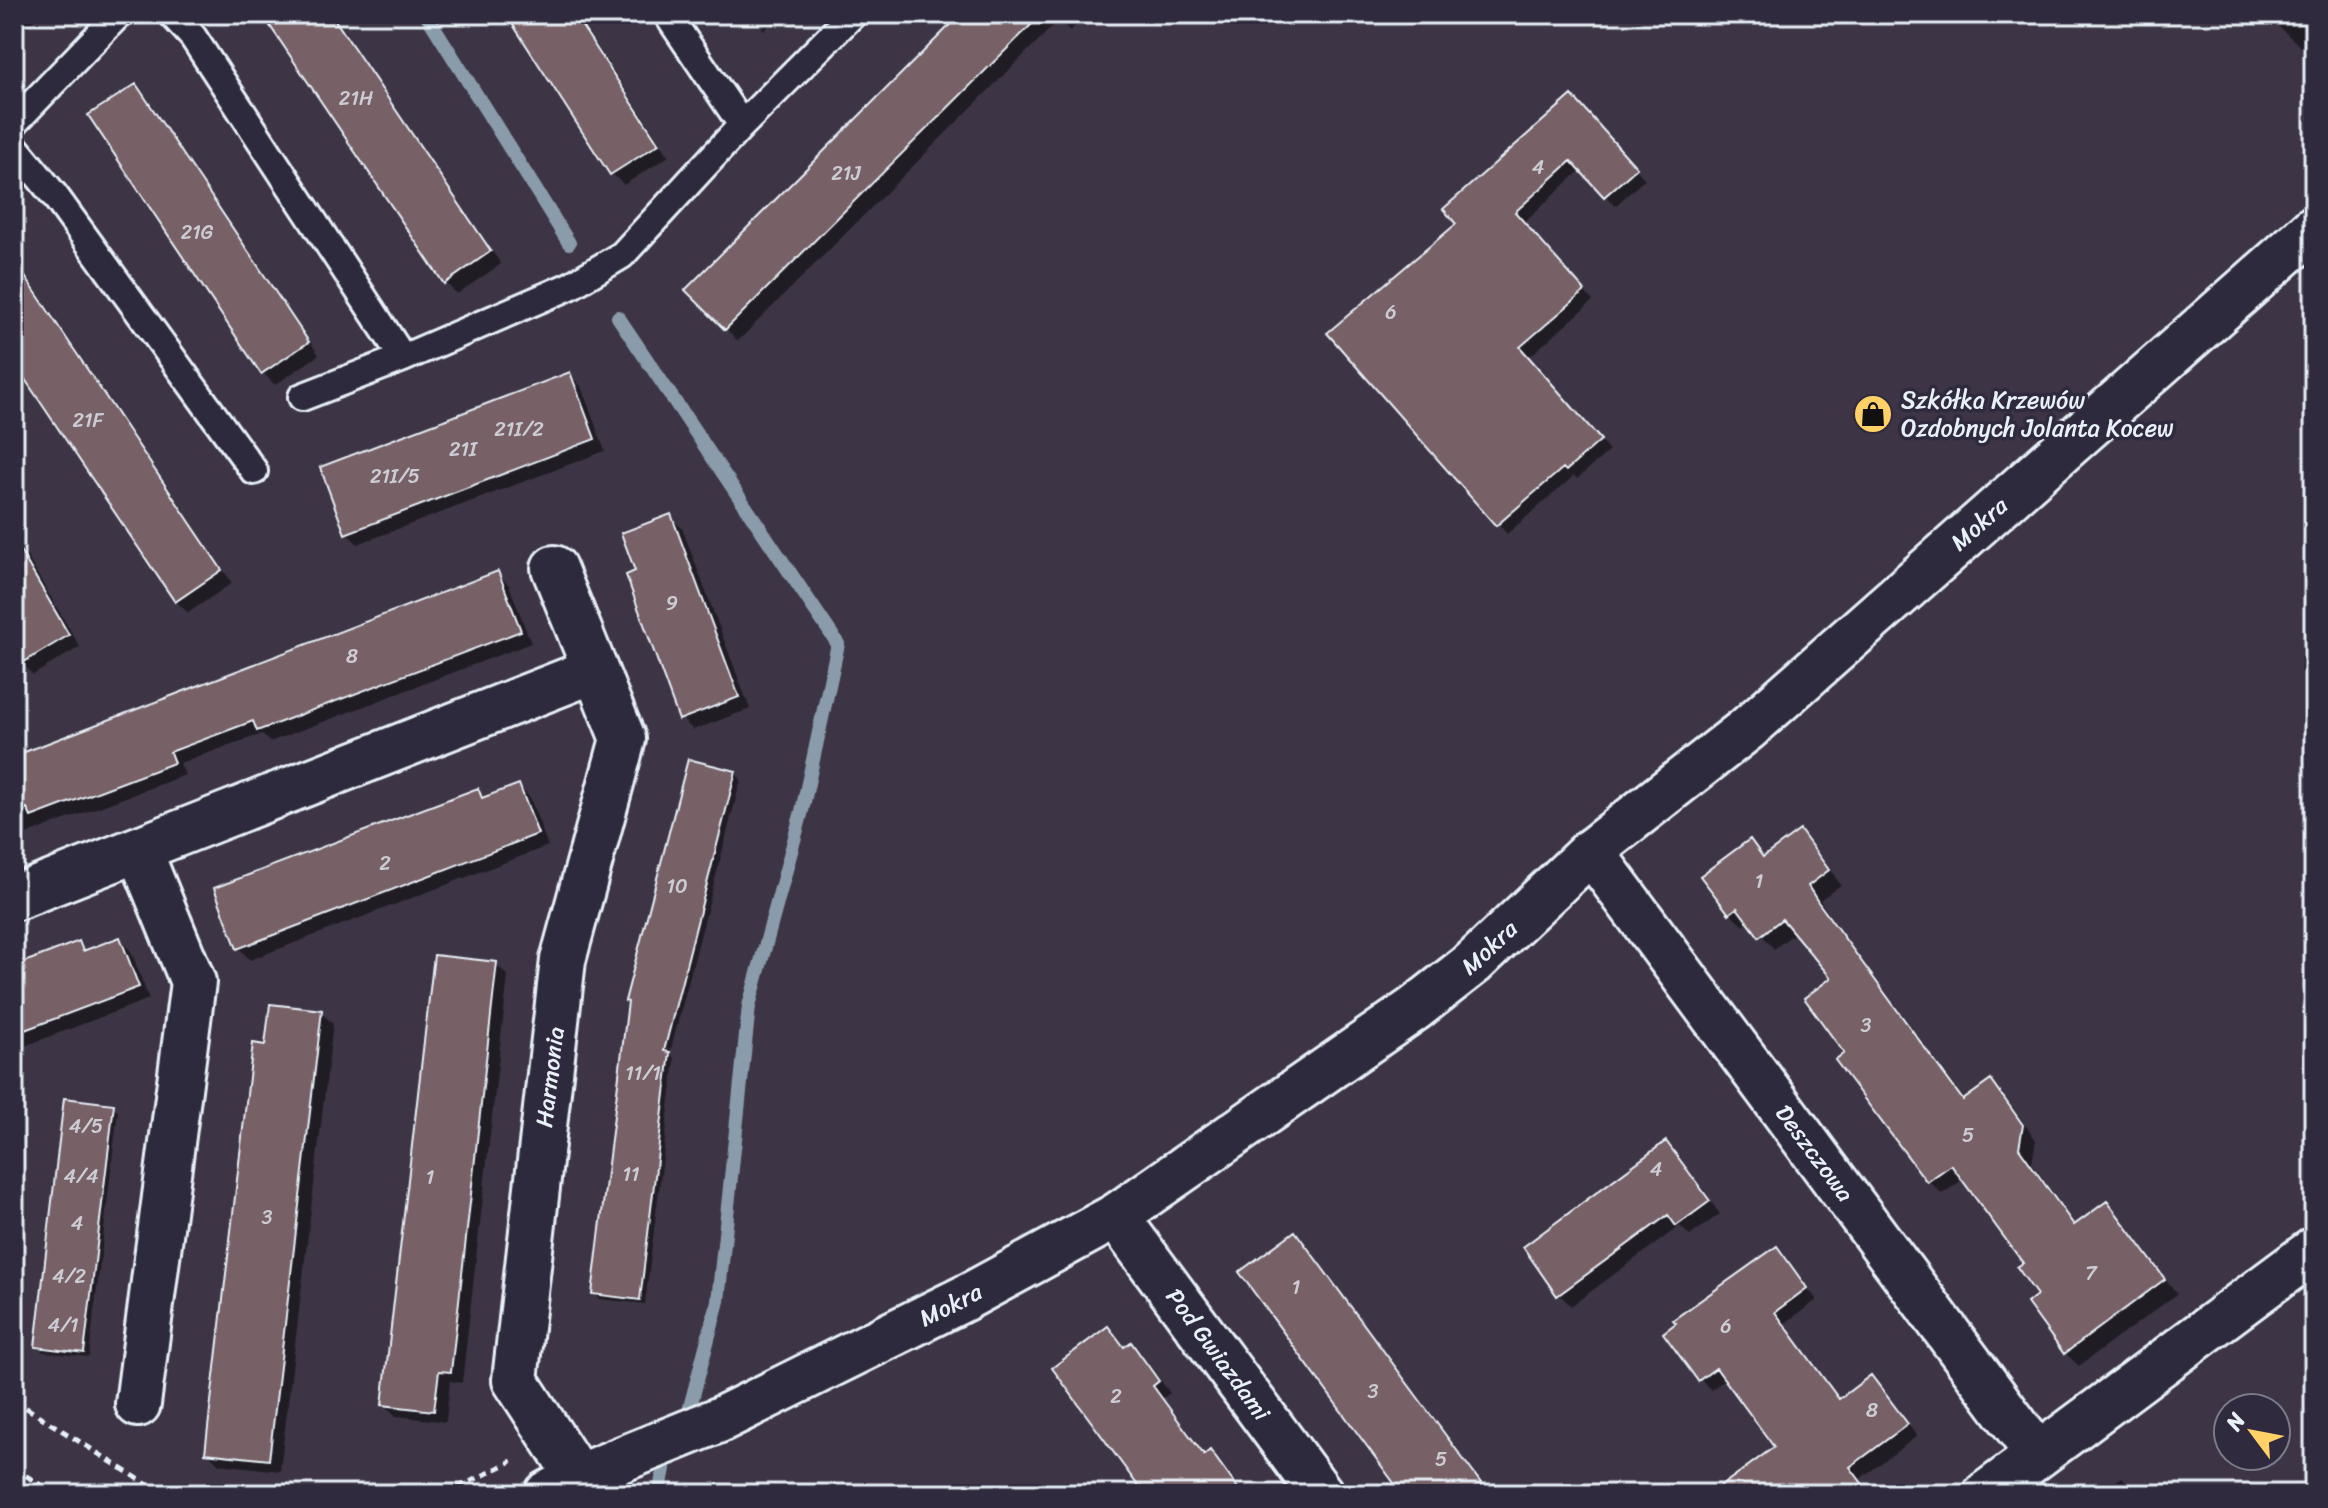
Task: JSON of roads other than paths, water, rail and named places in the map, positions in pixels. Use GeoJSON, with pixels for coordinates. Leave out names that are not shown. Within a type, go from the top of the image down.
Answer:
{"type":"FeatureCollection","features":[{"type":"Feature","properties":{"kind":"street","name":"Mokra"},"geometry":{"type":"LineString","coordinates":[[562,1486],[719,1420],[965,1298],[1116,1216],[1414,1009],[1473,963],[1591,851],[1747,729],[2314,228]]}},
{"type":"Feature","properties":{"kind":"street","name":"Harmonia"},"geometry":{"type":"LineString","coordinates":[[554,568],[623,739],[563,960],[515,1380],[555,1439],[562,1486]]}},
{"type":"Feature","properties":{"kind":"street"},"geometry":{"type":"LineString","coordinates":[[14,898],[595,670]]}},
{"type":"Feature","properties":{"kind":"street"},"geometry":{"type":"LineString","coordinates":[[138,1404],[193,982],[139,850]]}},
{"type":"Feature","properties":{"kind":"street","name":"Deszczowa"},"geometry":{"type":"LineString","coordinates":[[1591,851],[2038,1455]]}},
{"type":"Feature","properties":{"kind":"street","name":"Pod Gwiazdami"},"geometry":{"type":"LineString","coordinates":[[1116,1216],[1321,1494]]}},
{"type":"Feature","properties":{"kind":"street"},"geometry":{"type":"LineString","coordinates":[[1986,1494],[2314,1250]]}},
{"type":"Feature","properties":{"kind":"lane"},"geometry":{"type":"LineString","coordinates":[[14,123],[119,14]]}},
{"type":"Feature","properties":{"kind":"lane"},"geometry":{"type":"LineString","coordinates":[[172,14],[193,37],[403,358]]}},
{"type":"Feature","properties":{"kind":"lane"},"geometry":{"type":"LineString","coordinates":[[667,14],[742,125]]}},
{"type":"Feature","properties":{"kind":"lane"},"geometry":{"type":"LineString","coordinates":[[302,397],[403,358],[570,286],[622,255],[742,125],[853,14]]}},
{"type":"Feature","properties":{"kind":"lane"},"geometry":{"type":"LineString","coordinates":[[14,146],[55,196],[254,471]]}},
{"type":"Feature","properties":{"kind":"waterway"},"geometry":{"type":"LineString","coordinates":[[426,14],[569,243]]}},
{"type":"Feature","properties":{"kind":"waterway"},"geometry":{"type":"LineString","coordinates":[[618,317],[838,644],[802,811],[749,1006],[718,1301],[690,1407]]}},
{"type":"Feature","properties":{"kind":"waterway"},"geometry":{"type":"LineString","coordinates":[[659,1494],[664,1469]]}},
{"type":"Feature","properties":{"kind":"place","name":"Szkółka Krzewów Ozdobnych Jolanta Kocew"},"geometry":{"type":"Point","coordinates":[1873,414]}}]}
